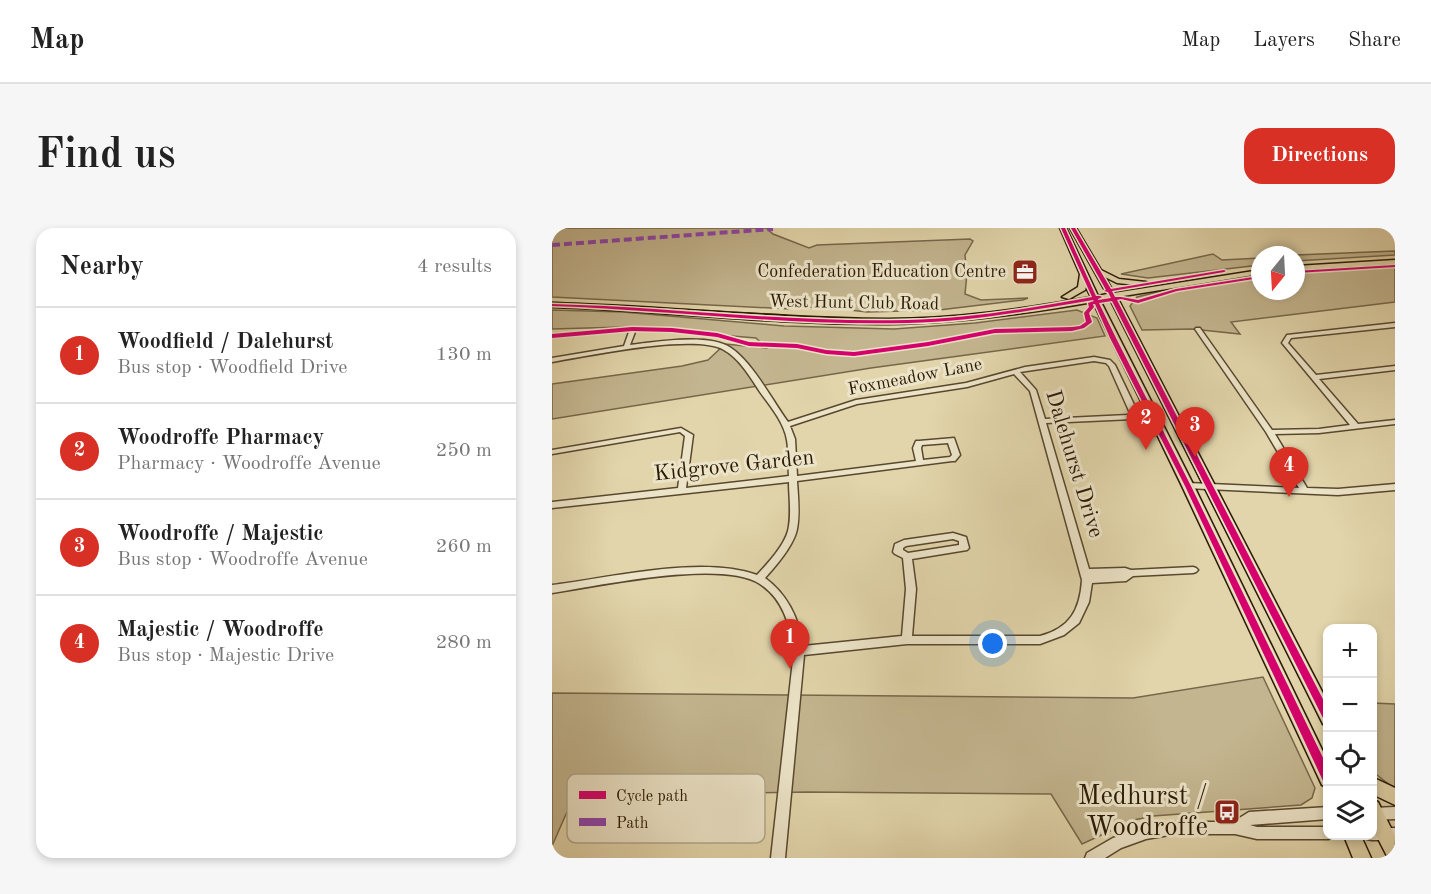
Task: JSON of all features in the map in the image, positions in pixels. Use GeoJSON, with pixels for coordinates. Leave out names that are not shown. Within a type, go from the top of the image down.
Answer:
{"type":"FeatureCollection","features":[{"type":"Feature","properties":{"kind":"main road"},"geometry":{"type":"LineString","coordinates":[[1063,228],[1323,770]]}},
{"type":"Feature","properties":{"kind":"main road"},"geometry":{"type":"LineString","coordinates":[[1073,228],[1111,293],[1323,709]]}},
{"type":"Feature","properties":{"kind":"main road"},"geometry":{"type":"LineString","coordinates":[[1305,265],[1395,259]]}},
{"type":"Feature","properties":{"kind":"main road"},"geometry":{"type":"LineString","coordinates":[[1097,268],[1113,280],[1147,284]]}},
{"type":"Feature","properties":{"kind":"main road","name":"West Hunt Club Road"},"geometry":{"type":"LineString","coordinates":[[1111,293],[1147,284],[1251,268]]}},
{"type":"Feature","properties":{"kind":"main road"},"geometry":{"type":"LineString","coordinates":[[1066,297],[1082,288],[1084,272]]}},
{"type":"Feature","properties":{"kind":"main road","name":"West Hunt Club Road"},"geometry":{"type":"LineString","coordinates":[[552,300],[874,317],[970,313],[1066,297],[1140,290],[1251,273]]}},
{"type":"Feature","properties":{"kind":"main road"},"geometry":{"type":"LineString","coordinates":[[1125,321],[1124,301],[1140,290]]}},
{"type":"Feature","properties":{"kind":"main road","name":"West Hunt Club Road"},"geometry":{"type":"LineString","coordinates":[[552,306],[877,322],[974,318],[1056,305],[1094,295]]}},
{"type":"Feature","properties":{"kind":"main road"},"geometry":{"type":"LineString","coordinates":[[1056,305],[1099,312],[1108,324]]}},
{"type":"Feature","properties":{"kind":"main road"},"geometry":{"type":"LineString","coordinates":[[1158,426],[1177,426]]}},
{"type":"Feature","properties":{"kind":"main road"},"geometry":{"type":"LineString","coordinates":[[1376,786],[1395,797]]}},
{"type":"Feature","properties":{"kind":"main road"},"geometry":{"type":"LineString","coordinates":[[1377,819],[1395,854]]}},
{"type":"Feature","properties":{"kind":"main road"},"geometry":{"type":"LineString","coordinates":[[1355,840],[1362,858]]}},
{"type":"Feature","properties":{"kind":"street"},"geometry":{"type":"LineString","coordinates":[[1356,427],[1285,343],[1289,336],[1395,325]]}},
{"type":"Feature","properties":{"kind":"street"},"geometry":{"type":"LineString","coordinates":[[1198,329],[1270,432],[1305,491]]}},
{"type":"Feature","properties":{"kind":"street"},"geometry":{"type":"LineString","coordinates":[[626,349],[632,332]]}},
{"type":"Feature","properties":{"kind":"street"},"geometry":{"type":"LineString","coordinates":[[552,360],[690,341],[721,345],[729,350],[786,425],[791,439],[794,509],[792,532],[778,557],[759,579]]}},
{"type":"Feature","properties":{"kind":"street","name":"Foxmeadow Lane"},"geometry":{"type":"LineString","coordinates":[[786,425],[856,402],[967,385],[1016,371],[1094,359],[1108,361],[1134,413],[1130,417],[1043,422]]}},
{"type":"Feature","properties":{"kind":"street"},"geometry":{"type":"LineString","coordinates":[[1315,377],[1395,368]]}},
{"type":"Feature","properties":{"kind":"street","name":"Dalehurst Drive"},"geometry":{"type":"LineString","coordinates":[[800,651],[907,640],[1040,640],[1054,638],[1074,624],[1083,609],[1087,593],[1086,576],[1033,390],[1016,371]]}},
{"type":"Feature","properties":{"kind":"street"},"geometry":{"type":"LineString","coordinates":[[1270,432],[1319,431],[1395,422]]}},
{"type":"Feature","properties":{"kind":"street"},"geometry":{"type":"LineString","coordinates":[[552,452],[681,430],[689,435],[682,489]]}},
{"type":"Feature","properties":{"kind":"street","name":"Kidgrove Garden"},"geometry":{"type":"LineString","coordinates":[[552,505],[920,464],[952,459],[956,455],[951,440],[942,439],[920,443],[917,448],[920,464]]}},
{"type":"Feature","properties":{"kind":"street"},"geometry":{"type":"LineString","coordinates":[[1188,486],[1305,491],[1358,491],[1395,487]]}},
{"type":"Feature","properties":{"kind":"street"},"geometry":{"type":"LineString","coordinates":[[953,536],[959,536],[965,542],[961,550],[907,556],[898,552],[901,544],[953,536]]}},
{"type":"Feature","properties":{"kind":"street"},"geometry":{"type":"LineString","coordinates":[[907,556],[910,589],[907,640]]}},
{"type":"Feature","properties":{"kind":"street"},"geometry":{"type":"LineString","coordinates":[[552,589],[718,570],[759,579],[777,593],[789,611],[800,651],[778,858]]}},
{"type":"Feature","properties":{"kind":"street"},"geometry":{"type":"LineString","coordinates":[[1086,576],[1126,577],[1131,573],[1193,570]]}},
{"type":"Feature","properties":{"kind":"street"},"geometry":{"type":"LineString","coordinates":[[1377,812],[1395,813]]}},
{"type":"Feature","properties":{"kind":"street"},"geometry":{"type":"LineString","coordinates":[[1235,828],[1249,818],[1323,813]]}},
{"type":"Feature","properties":{"kind":"street"},"geometry":{"type":"LineString","coordinates":[[1092,858],[1118,843],[1146,833],[1175,828],[1235,828],[1257,833],[1323,833]]}},
{"type":"Feature","properties":{"kind":"shaded area"},"geometry":{"type":"Polygon","coordinates":[[[552,228],[766,228],[773,234],[809,248],[817,245],[970,239],[973,241],[965,255],[967,274],[965,294],[981,300],[1028,298],[939,310],[867,312],[849,310],[851,308],[796,307],[791,309],[552,297],[552,228]]]}},
{"type":"Feature","properties":{"kind":"shaded area"},"geometry":{"type":"Polygon","coordinates":[[[1395,251],[1395,255],[1305,260],[1305,255],[1395,251]]]}},
{"type":"Feature","properties":{"kind":"shaded area"},"geometry":{"type":"Polygon","coordinates":[[[1213,254],[1222,260],[1251,258],[1251,266],[1148,278],[1121,274],[1213,254]]]}},
{"type":"Feature","properties":{"kind":"shaded area"},"geometry":{"type":"Polygon","coordinates":[[[1395,265],[1395,302],[1231,322],[1240,334],[1192,329],[1142,330],[1130,306],[1137,297],[1195,283],[1251,276],[1251,300],[1305,300],[1305,270],[1395,265]]]}},
{"type":"Feature","properties":{"kind":"shaded area"},"geometry":{"type":"Polygon","coordinates":[[[552,302],[787,315],[552,304],[552,302]]]}},
{"type":"Feature","properties":{"kind":"shaded area"},"geometry":{"type":"Polygon","coordinates":[[[552,310],[623,312],[784,326],[894,329],[975,323],[1077,310],[1097,318],[1105,336],[871,368],[552,419],[552,384],[682,366],[708,360],[725,344],[766,348],[756,338],[623,327],[552,329],[552,310]]]}},
{"type":"Feature","properties":{"kind":"shaded area"},"geometry":{"type":"Polygon","coordinates":[[[1263,677],[1315,788],[1312,798],[1301,805],[1153,816],[1134,820],[1082,844],[1051,794],[765,793],[765,774],[567,774],[567,812],[552,846],[552,693],[1133,698],[1263,677]]]}},
{"type":"Feature","properties":{"kind":"shaded area"},"geometry":{"type":"Polygon","coordinates":[[[1377,703],[1395,704],[1395,789],[1377,775],[1377,703]]]}},
{"type":"Feature","properties":{"kind":"marked path"},"geometry":{"type":"LineString","coordinates":[[552,245],[773,229]]}},
{"type":"Feature","properties":{"kind":"cycle path"},"geometry":{"type":"LineString","coordinates":[[1063,228],[1113,338],[1188,486],[1323,770]]}},
{"type":"Feature","properties":{"kind":"cycle path"},"geometry":{"type":"LineString","coordinates":[[1073,228],[1109,290],[1323,709]]}},
{"type":"Feature","properties":{"kind":"cycle path"},"geometry":{"type":"LineString","coordinates":[[1305,271],[1395,266]]}},
{"type":"Feature","properties":{"kind":"cycle path"},"geometry":{"type":"LineString","coordinates":[[1106,291],[1224,271]]}},
{"type":"Feature","properties":{"kind":"cycle path"},"geometry":{"type":"LineString","coordinates":[[552,336],[632,329],[672,330],[717,335],[749,344],[797,346],[826,352],[854,354],[928,344],[995,331],[1072,329],[1082,327],[1089,322],[1086,313],[1092,307],[1090,303],[1121,298],[1138,302],[1176,290],[1251,278]]}},
{"type":"Feature","properties":{"kind":"cycle path"},"geometry":{"type":"LineString","coordinates":[[552,305],[773,318],[906,322],[980,317],[1100,297]]}},
{"type":"Feature","properties":{"kind":"place","name":"Confederation Education Centre"},"geometry":{"type":"Point","coordinates":[1025,272]}},
{"type":"Feature","properties":{"kind":"place","name":"Woodroffe Pharmacy"},"geometry":{"type":"Point","coordinates":[1146,450]}},
{"type":"Feature","properties":{"kind":"place","name":"Woodroffe / Majestic"},"geometry":{"type":"Point","coordinates":[1195,457]}},
{"type":"Feature","properties":{"kind":"place","name":"Majestic / Woodroffe"},"geometry":{"type":"Point","coordinates":[1289,497]}},
{"type":"Feature","properties":{"kind":"place","name":"Woodfield / Dalehurst"},"geometry":{"type":"Point","coordinates":[790,669]}},
{"type":"Feature","properties":{"kind":"place","name":"Medhurst / Woodroffe"},"geometry":{"type":"Point","coordinates":[1227,812]}}]}
